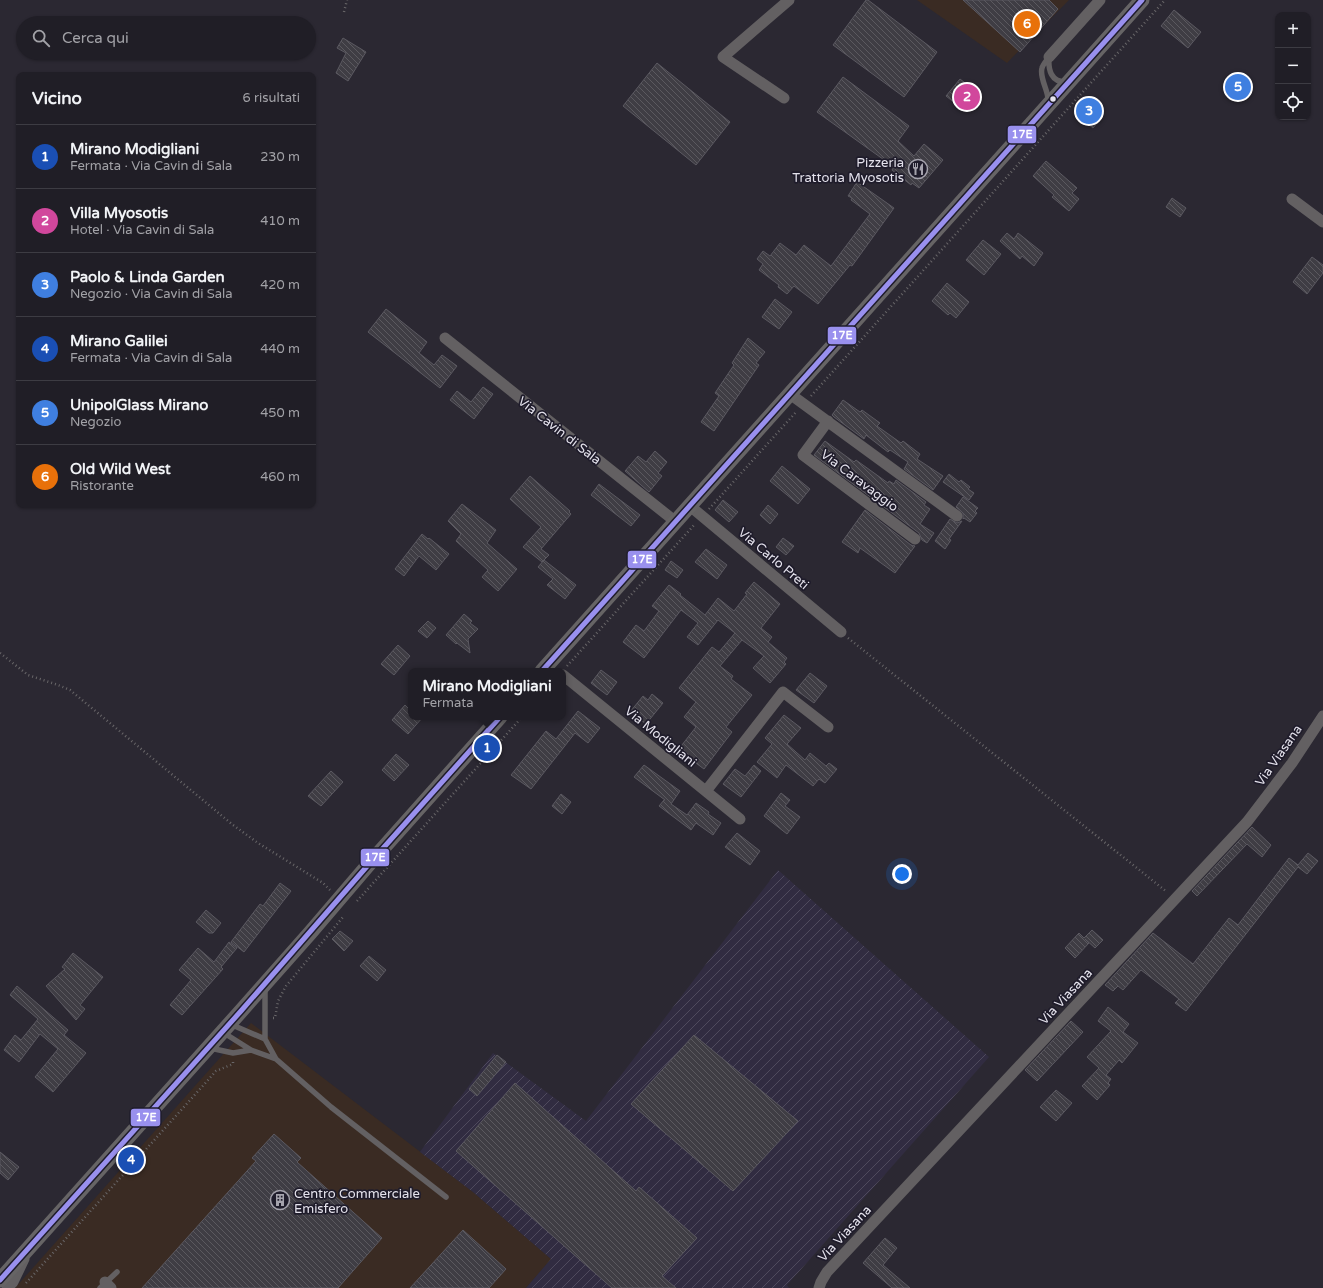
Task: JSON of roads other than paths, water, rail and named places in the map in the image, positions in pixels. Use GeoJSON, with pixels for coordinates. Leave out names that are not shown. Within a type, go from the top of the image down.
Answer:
{"type":"FeatureCollection","features":[{"type":"Feature","properties":{"kind":"main road"},"geometry":{"type":"LineString","coordinates":[[550,668],[690,506],[1142,0]]}},
{"type":"Feature","properties":{"kind":"main road"},"geometry":{"type":"LineString","coordinates":[[0,1280],[207,1047],[226,1028],[497,720]]}},
{"type":"Feature","properties":{"kind":"street"},"geometry":{"type":"LineString","coordinates":[[784,98],[723,57],[789,0]]}},
{"type":"Feature","properties":{"kind":"street"},"geometry":{"type":"LineString","coordinates":[[1049,57],[1100,0]]}},
{"type":"Feature","properties":{"kind":"street"},"geometry":{"type":"LineString","coordinates":[[1292,199],[1323,222]]}},
{"type":"Feature","properties":{"kind":"street","name":"Via Cavin di Sala"},"geometry":{"type":"LineString","coordinates":[[445,338],[676,522]]}},
{"type":"Feature","properties":{"kind":"street"},"geometry":{"type":"LineString","coordinates":[[790,394],[957,516]]}},
{"type":"Feature","properties":{"kind":"street","name":"Via Caravaggio"},"geometry":{"type":"LineString","coordinates":[[828,421],[803,455],[915,539]]}},
{"type":"Feature","properties":{"kind":"street","name":"Via Carlo Preti"},"geometry":{"type":"LineString","coordinates":[[690,506],[841,632]]}},
{"type":"Feature","properties":{"kind":"street","name":"Via Modigliani"},"geometry":{"type":"LineString","coordinates":[[566,677],[740,819]]}},
{"type":"Feature","properties":{"kind":"street"},"geometry":{"type":"LineString","coordinates":[[706,791],[783,692],[828,727]]}},
{"type":"Feature","properties":{"kind":"street","name":"Via Viasana"},"geometry":{"type":"LineString","coordinates":[[819,1288],[820,1282],[827,1272],[1251,816],[1292,763],[1323,716]]}},
{"type":"Feature","properties":{"kind":"street"},"geometry":{"type":"LineString","coordinates":[[8,1288],[13,1282],[29,1247]]}},
{"type":"Feature","properties":{"kind":"lane"},"geometry":{"type":"LineString","coordinates":[[1049,57],[1049,70],[1052,76],[1061,82],[1070,80]]}},
{"type":"Feature","properties":{"kind":"lane"},"geometry":{"type":"LineString","coordinates":[[1046,108],[1048,104],[1048,96],[1042,77],[1042,69],[1049,57]]}},
{"type":"Feature","properties":{"kind":"lane"},"geometry":{"type":"LineString","coordinates":[[265,984],[265,1039],[276,1058],[331,1107],[446,1197]]}},
{"type":"Feature","properties":{"kind":"lane"},"geometry":{"type":"LineString","coordinates":[[226,1028],[241,1028],[265,1039]]}},
{"type":"Feature","properties":{"kind":"lane"},"geometry":{"type":"LineString","coordinates":[[226,1028],[251,1050],[276,1058]]}},
{"type":"Feature","properties":{"kind":"lane"},"geometry":{"type":"LineString","coordinates":[[207,1047],[233,1053],[251,1050]]}},
{"type":"Feature","properties":{"kind":"lane"},"geometry":{"type":"LineString","coordinates":[[105,1286],[117,1272]]}},
{"type":"Feature","properties":{"kind":"place","name":"Old Wild West"},"geometry":{"type":"Point","coordinates":[1027,24]}},
{"type":"Feature","properties":{"kind":"place","name":"UnipolGlass Mirano"},"geometry":{"type":"Point","coordinates":[1238,87]}},
{"type":"Feature","properties":{"kind":"place","name":"Villa Myosotis"},"geometry":{"type":"Point","coordinates":[967,97]}},
{"type":"Feature","properties":{"kind":"place","name":"Paolo & Linda Garden"},"geometry":{"type":"Point","coordinates":[1089,111]}},
{"type":"Feature","properties":{"kind":"place","name":"Pizzeria Trattoria Myosotis"},"geometry":{"type":"Point","coordinates":[918,169]}},
{"type":"Feature","properties":{"kind":"place","name":"Mirano Modigliani"},"geometry":{"type":"Point","coordinates":[487,748]}},
{"type":"Feature","properties":{"kind":"place","name":"Mirano Galilei"},"geometry":{"type":"Point","coordinates":[131,1160]}},
{"type":"Feature","properties":{"kind":"place","name":"Centro Commerciale Emisfero"},"geometry":{"type":"Point","coordinates":[280,1200]}}]}
